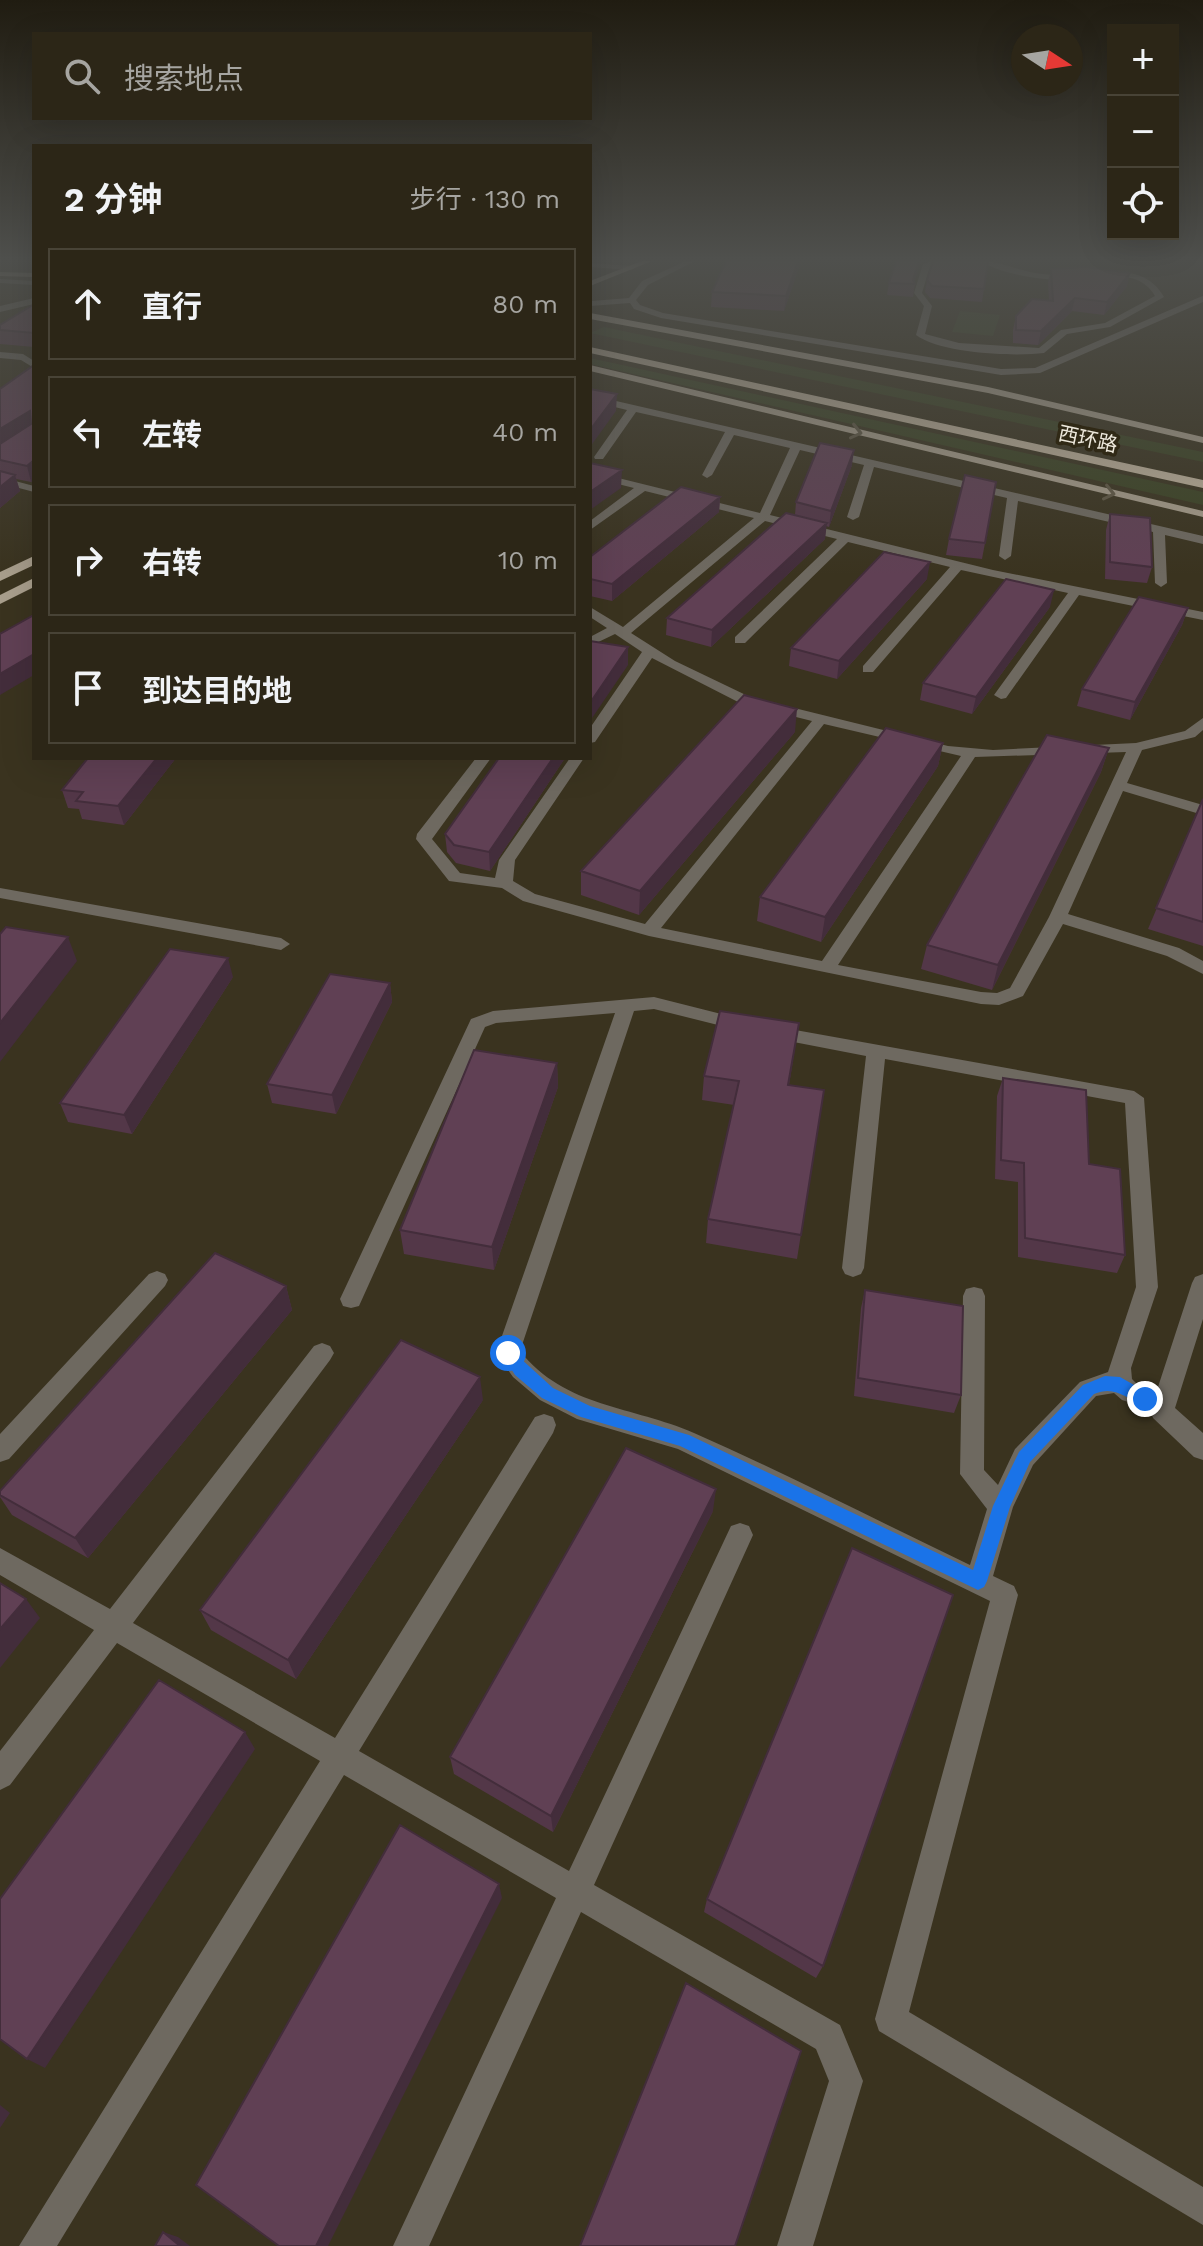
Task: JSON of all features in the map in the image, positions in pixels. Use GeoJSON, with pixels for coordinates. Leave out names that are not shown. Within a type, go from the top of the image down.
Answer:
{"type":"FeatureCollection","features":[{"type":"Feature","properties":{"kind":"highway","name":"西环路"},"geometry":{"type":"LineString","coordinates":[[662,366],[1203,484]]}},
{"type":"Feature","properties":{"kind":"highway","name":"西环路"},"geometry":{"type":"LineString","coordinates":[[710,366],[1203,472]]}},
{"type":"Feature","properties":{"kind":"main road"},"geometry":{"type":"LineString","coordinates":[[858,366],[988,390],[1203,440]]}},
{"type":"Feature","properties":{"kind":"main road"},"geometry":{"type":"LineString","coordinates":[[592,368],[1203,514]]}},
{"type":"Feature","properties":{"kind":"main road"},"geometry":{"type":"LineString","coordinates":[[0,577],[32,561]]}},
{"type":"Feature","properties":{"kind":"main road"},"geometry":{"type":"LineString","coordinates":[[0,600],[32,583]]}},
{"type":"Feature","properties":{"kind":"street"},"geometry":{"type":"LineString","coordinates":[[964,366],[1027,373],[1044,366]]}},
{"type":"Feature","properties":{"kind":"street"},"geometry":{"type":"LineString","coordinates":[[592,398],[1203,540]]}},
{"type":"Feature","properties":{"kind":"street"},"geometry":{"type":"LineString","coordinates":[[599,457],[633,408]]}},
{"type":"Feature","properties":{"kind":"street"},"geometry":{"type":"LineString","coordinates":[[707,475],[731,431]]}},
{"type":"Feature","properties":{"kind":"street"},"geometry":{"type":"LineString","coordinates":[[592,641],[620,630],[764,516],[796,447]]}},
{"type":"Feature","properties":{"kind":"street"},"geometry":{"type":"LineString","coordinates":[[853,517],[870,464]]}},
{"type":"Feature","properties":{"kind":"street"},"geometry":{"type":"LineString","coordinates":[[0,471],[23,473]]}},
{"type":"Feature","properties":{"kind":"street"},"geometry":{"type":"LineString","coordinates":[[592,474],[1074,593],[1203,616]]}},
{"type":"Feature","properties":{"kind":"street"},"geometry":{"type":"LineString","coordinates":[[0,480],[32,488]]}},
{"type":"Feature","properties":{"kind":"street"},"geometry":{"type":"LineString","coordinates":[[592,525],[643,487]]}},
{"type":"Feature","properties":{"kind":"street"},"geometry":{"type":"LineString","coordinates":[[1005,556],[1013,496]]}},
{"type":"Feature","properties":{"kind":"street"},"geometry":{"type":"LineString","coordinates":[[1159,530],[1161,583]]}},
{"type":"Feature","properties":{"kind":"street"},"geometry":{"type":"LineString","coordinates":[[740,640],[846,537]]}},
{"type":"Feature","properties":{"kind":"street"},"geometry":{"type":"LineString","coordinates":[[868,669],[958,566]]}},
{"type":"Feature","properties":{"kind":"street"},"geometry":{"type":"LineString","coordinates":[[1001,695],[1074,593]]}},
{"type":"Feature","properties":{"kind":"street"},"geometry":{"type":"LineString","coordinates":[[592,612],[670,664],[745,700],[820,720],[971,752],[1037,753],[1136,747],[1190,734],[1203,722]]}},
{"type":"Feature","properties":{"kind":"street"},"geometry":{"type":"LineString","coordinates":[[592,736],[650,650]]}},
{"type":"Feature","properties":{"kind":"street"},"geometry":{"type":"LineString","coordinates":[[649,931],[820,720]]}},
{"type":"Feature","properties":{"kind":"street"},"geometry":{"type":"LineString","coordinates":[[482,760],[425,834],[424,839],[450,874],[506,884],[518,894],[563,910],[649,931],[981,998],[999,999],[1017,992],[1058,917],[1136,747]]}},
{"type":"Feature","properties":{"kind":"street"},"geometry":{"type":"LineString","coordinates":[[827,967],[971,752]]}},
{"type":"Feature","properties":{"kind":"street"},"geometry":{"type":"LineString","coordinates":[[506,884],[503,873],[507,860],[576,760]]}},
{"type":"Feature","properties":{"kind":"street"},"geometry":{"type":"LineString","coordinates":[[1119,785],[1203,810]]}},
{"type":"Feature","properties":{"kind":"street"},"geometry":{"type":"LineString","coordinates":[[0,893],[281,944]]}},
{"type":"Feature","properties":{"kind":"street"},"geometry":{"type":"LineString","coordinates":[[1058,917],[1173,952],[1203,968]]}},
{"type":"Feature","properties":{"kind":"street"},"geometry":{"type":"LineString","coordinates":[[627,1004],[508,1353],[521,1370],[548,1393],[586,1412],[683,1440],[1005,1595],[891,2019],[1203,2207]]}},
{"type":"Feature","properties":{"kind":"street"},"geometry":{"type":"LineString","coordinates":[[351,1299],[478,1023],[493,1017],[627,1004],[670,1005],[754,1028],[1134,1098],[1147,1287],[1119,1368],[1120,1383],[1130,1393],[1164,1403]]}},
{"type":"Feature","properties":{"kind":"street"},"geometry":{"type":"LineString","coordinates":[[853,1268],[876,1050]]}},
{"type":"Feature","properties":{"kind":"street"},"geometry":{"type":"LineString","coordinates":[[0,1451],[157,1280]]}},
{"type":"Feature","properties":{"kind":"street"},"geometry":{"type":"LineString","coordinates":[[1203,1283],[1162,1411],[1203,1449]]}},
{"type":"Feature","properties":{"kind":"street"},"geometry":{"type":"LineString","coordinates":[[974,1296],[972,1474],[1001,1506]]}},
{"type":"Feature","properties":{"kind":"street"},"geometry":{"type":"LineString","coordinates":[[0,1775],[322,1353]]}},
{"type":"Feature","properties":{"kind":"street"},"geometry":{"type":"LineString","coordinates":[[978,1581],[1001,1506],[1024,1457],[1088,1389],[1105,1382],[1120,1383]]}},
{"type":"Feature","properties":{"kind":"street"},"geometry":{"type":"LineString","coordinates":[[37,2246],[544,1425]]}},
{"type":"Feature","properties":{"kind":"street"},"geometry":{"type":"LineString","coordinates":[[411,2246],[740,1535]]}},
{"type":"Feature","properties":{"kind":"street"},"geometry":{"type":"LineString","coordinates":[[0,1561],[828,2037],[846,2081],[795,2246]]}},
{"type":"Feature","properties":{"kind":"green space"},"geometry":{"type":"Polygon","coordinates":[[[598,366],[626,366],[1203,492],[1203,505],[598,366]]]}},
{"type":"Feature","properties":{"kind":"green space"},"geometry":{"type":"Polygon","coordinates":[[[746,366],[790,366],[1203,452],[1203,462],[746,366]]]}},
{"type":"Feature","properties":{"kind":"building"},"geometry":{"type":"Polygon","coordinates":[[[32,366],[32,462],[27,466],[0,460],[0,444],[31,424],[30,411],[0,429],[0,389],[32,366]]]}},
{"type":"Feature","properties":{"kind":"building"},"geometry":{"type":"Polygon","coordinates":[[[592,389],[617,394],[592,427],[592,389]]]}},
{"type":"Feature","properties":{"kind":"building"},"geometry":{"type":"Polygon","coordinates":[[[820,443],[854,450],[831,511],[796,502],[820,443]]]}},
{"type":"Feature","properties":{"kind":"building"},"geometry":{"type":"Polygon","coordinates":[[[592,463],[622,470],[592,491],[592,463]]]}},
{"type":"Feature","properties":{"kind":"building"},"geometry":{"type":"Polygon","coordinates":[[[0,471],[15,475],[0,487],[0,471]]]}},
{"type":"Feature","properties":{"kind":"building"},"geometry":{"type":"Polygon","coordinates":[[[965,475],[996,482],[985,543],[949,539],[965,475]]]}},
{"type":"Feature","properties":{"kind":"building"},"geometry":{"type":"Polygon","coordinates":[[[681,487],[720,497],[612,584],[592,579],[592,555],[681,487]]]}},
{"type":"Feature","properties":{"kind":"building"},"geometry":{"type":"Polygon","coordinates":[[[786,513],[827,523],[712,630],[667,618],[786,513]]]}},
{"type":"Feature","properties":{"kind":"building"},"geometry":{"type":"Polygon","coordinates":[[[1110,514],[1150,518],[1152,567],[1110,562],[1110,514]]]}},
{"type":"Feature","properties":{"kind":"building"},"geometry":{"type":"Polygon","coordinates":[[[884,552],[930,562],[839,661],[791,648],[884,552]]]}},
{"type":"Feature","properties":{"kind":"building"},"geometry":{"type":"Polygon","coordinates":[[[1006,579],[1054,590],[976,697],[923,683],[1006,579]]]}},
{"type":"Feature","properties":{"kind":"building"},"geometry":{"type":"Polygon","coordinates":[[[1139,597],[1188,608],[1135,702],[1082,689],[1139,597]]]}},
{"type":"Feature","properties":{"kind":"building"},"geometry":{"type":"Polygon","coordinates":[[[32,616],[32,655],[0,674],[0,634],[32,616]]]}},
{"type":"Feature","properties":{"kind":"building"},"geometry":{"type":"Polygon","coordinates":[[[592,641],[628,647],[592,700],[592,641]]]}},
{"type":"Feature","properties":{"kind":"building"},"geometry":{"type":"Polygon","coordinates":[[[744,695],[797,709],[640,891],[581,871],[744,695]]]}},
{"type":"Feature","properties":{"kind":"building"},"geometry":{"type":"Polygon","coordinates":[[[886,728],[943,743],[825,917],[760,897],[886,728]]]}},
{"type":"Feature","properties":{"kind":"building"},"geometry":{"type":"Polygon","coordinates":[[[1047,735],[1109,748],[998,965],[927,945],[1047,735]]]}},
{"type":"Feature","properties":{"kind":"building"},"geometry":{"type":"Polygon","coordinates":[[[86,760],[155,760],[118,806],[76,801],[83,792],[62,790],[86,760]]]}},
{"type":"Feature","properties":{"kind":"building"},"geometry":{"type":"Polygon","coordinates":[[[498,760],[552,760],[489,852],[454,845],[445,834],[498,760]]]}},
{"type":"Feature","properties":{"kind":"building"},"geometry":{"type":"Polygon","coordinates":[[[1203,799],[1203,922],[1156,908],[1203,799]]]}},
{"type":"Feature","properties":{"kind":"building"},"geometry":{"type":"Polygon","coordinates":[[[6,927],[68,937],[0,1023],[0,934],[6,927]]]}},
{"type":"Feature","properties":{"kind":"building"},"geometry":{"type":"Polygon","coordinates":[[[170,949],[228,958],[124,1115],[60,1103],[170,949]]]}},
{"type":"Feature","properties":{"kind":"building"},"geometry":{"type":"Polygon","coordinates":[[[330,974],[390,983],[332,1095],[267,1084],[330,974]]]}},
{"type":"Feature","properties":{"kind":"building"},"geometry":{"type":"Polygon","coordinates":[[[720,1011],[799,1023],[788,1085],[824,1090],[801,1235],[708,1219],[739,1081],[704,1076],[720,1011]]]}},
{"type":"Feature","properties":{"kind":"building"},"geometry":{"type":"Polygon","coordinates":[[[474,1050],[557,1063],[492,1247],[400,1230],[474,1050]]]}},
{"type":"Feature","properties":{"kind":"building"},"geometry":{"type":"Polygon","coordinates":[[[1003,1078],[1086,1090],[1089,1164],[1120,1169],[1125,1255],[1025,1238],[1024,1163],[1001,1160],[1003,1078]]]}},
{"type":"Feature","properties":{"kind":"building"},"geometry":{"type":"Polygon","coordinates":[[[215,1253],[286,1286],[75,1538],[0,1495],[0,1491],[215,1253]]]}},
{"type":"Feature","properties":{"kind":"building"},"geometry":{"type":"Polygon","coordinates":[[[865,1290],[963,1306],[961,1395],[858,1378],[865,1290]]]}},
{"type":"Feature","properties":{"kind":"building"},"geometry":{"type":"Polygon","coordinates":[[[401,1340],[480,1377],[288,1660],[200,1610],[401,1340]]]}},
{"type":"Feature","properties":{"kind":"building"},"geometry":{"type":"Polygon","coordinates":[[[626,1448],[716,1489],[551,1816],[450,1757],[626,1448]]]}},
{"type":"Feature","properties":{"kind":"building"},"geometry":{"type":"Polygon","coordinates":[[[852,1548],[953,1595],[823,1966],[707,1899],[852,1548]]]}},
{"type":"Feature","properties":{"kind":"building"},"geometry":{"type":"Polygon","coordinates":[[[0,1583],[26,1599],[0,1629],[0,1583]]]}},
{"type":"Feature","properties":{"kind":"building"},"geometry":{"type":"Polygon","coordinates":[[[159,1680],[245,1732],[27,2059],[0,2039],[0,1899],[159,1680]]]}},
{"type":"Feature","properties":{"kind":"building"},"geometry":{"type":"Polygon","coordinates":[[[400,1825],[499,1884],[316,2246],[279,2246],[196,2185],[400,1825]]]}},
{"type":"Feature","properties":{"kind":"building"},"geometry":{"type":"Polygon","coordinates":[[[686,1983],[801,2051],[735,2246],[580,2246],[686,1983]]]}},
{"type":"Feature","properties":{"kind":"building"},"geometry":{"type":"Polygon","coordinates":[[[163,2232],[180,2246],[155,2246],[163,2232]]]}},
{"type":"Feature","properties":{"kind":"route"},"geometry":{"type":"LineString","coordinates":[[508,1353],[521,1370],[548,1393],[586,1412],[683,1440],[978,1581],[1001,1506],[1024,1457],[1088,1389],[1105,1382],[1120,1383],[1130,1393],[1145,1399]]}}]}
